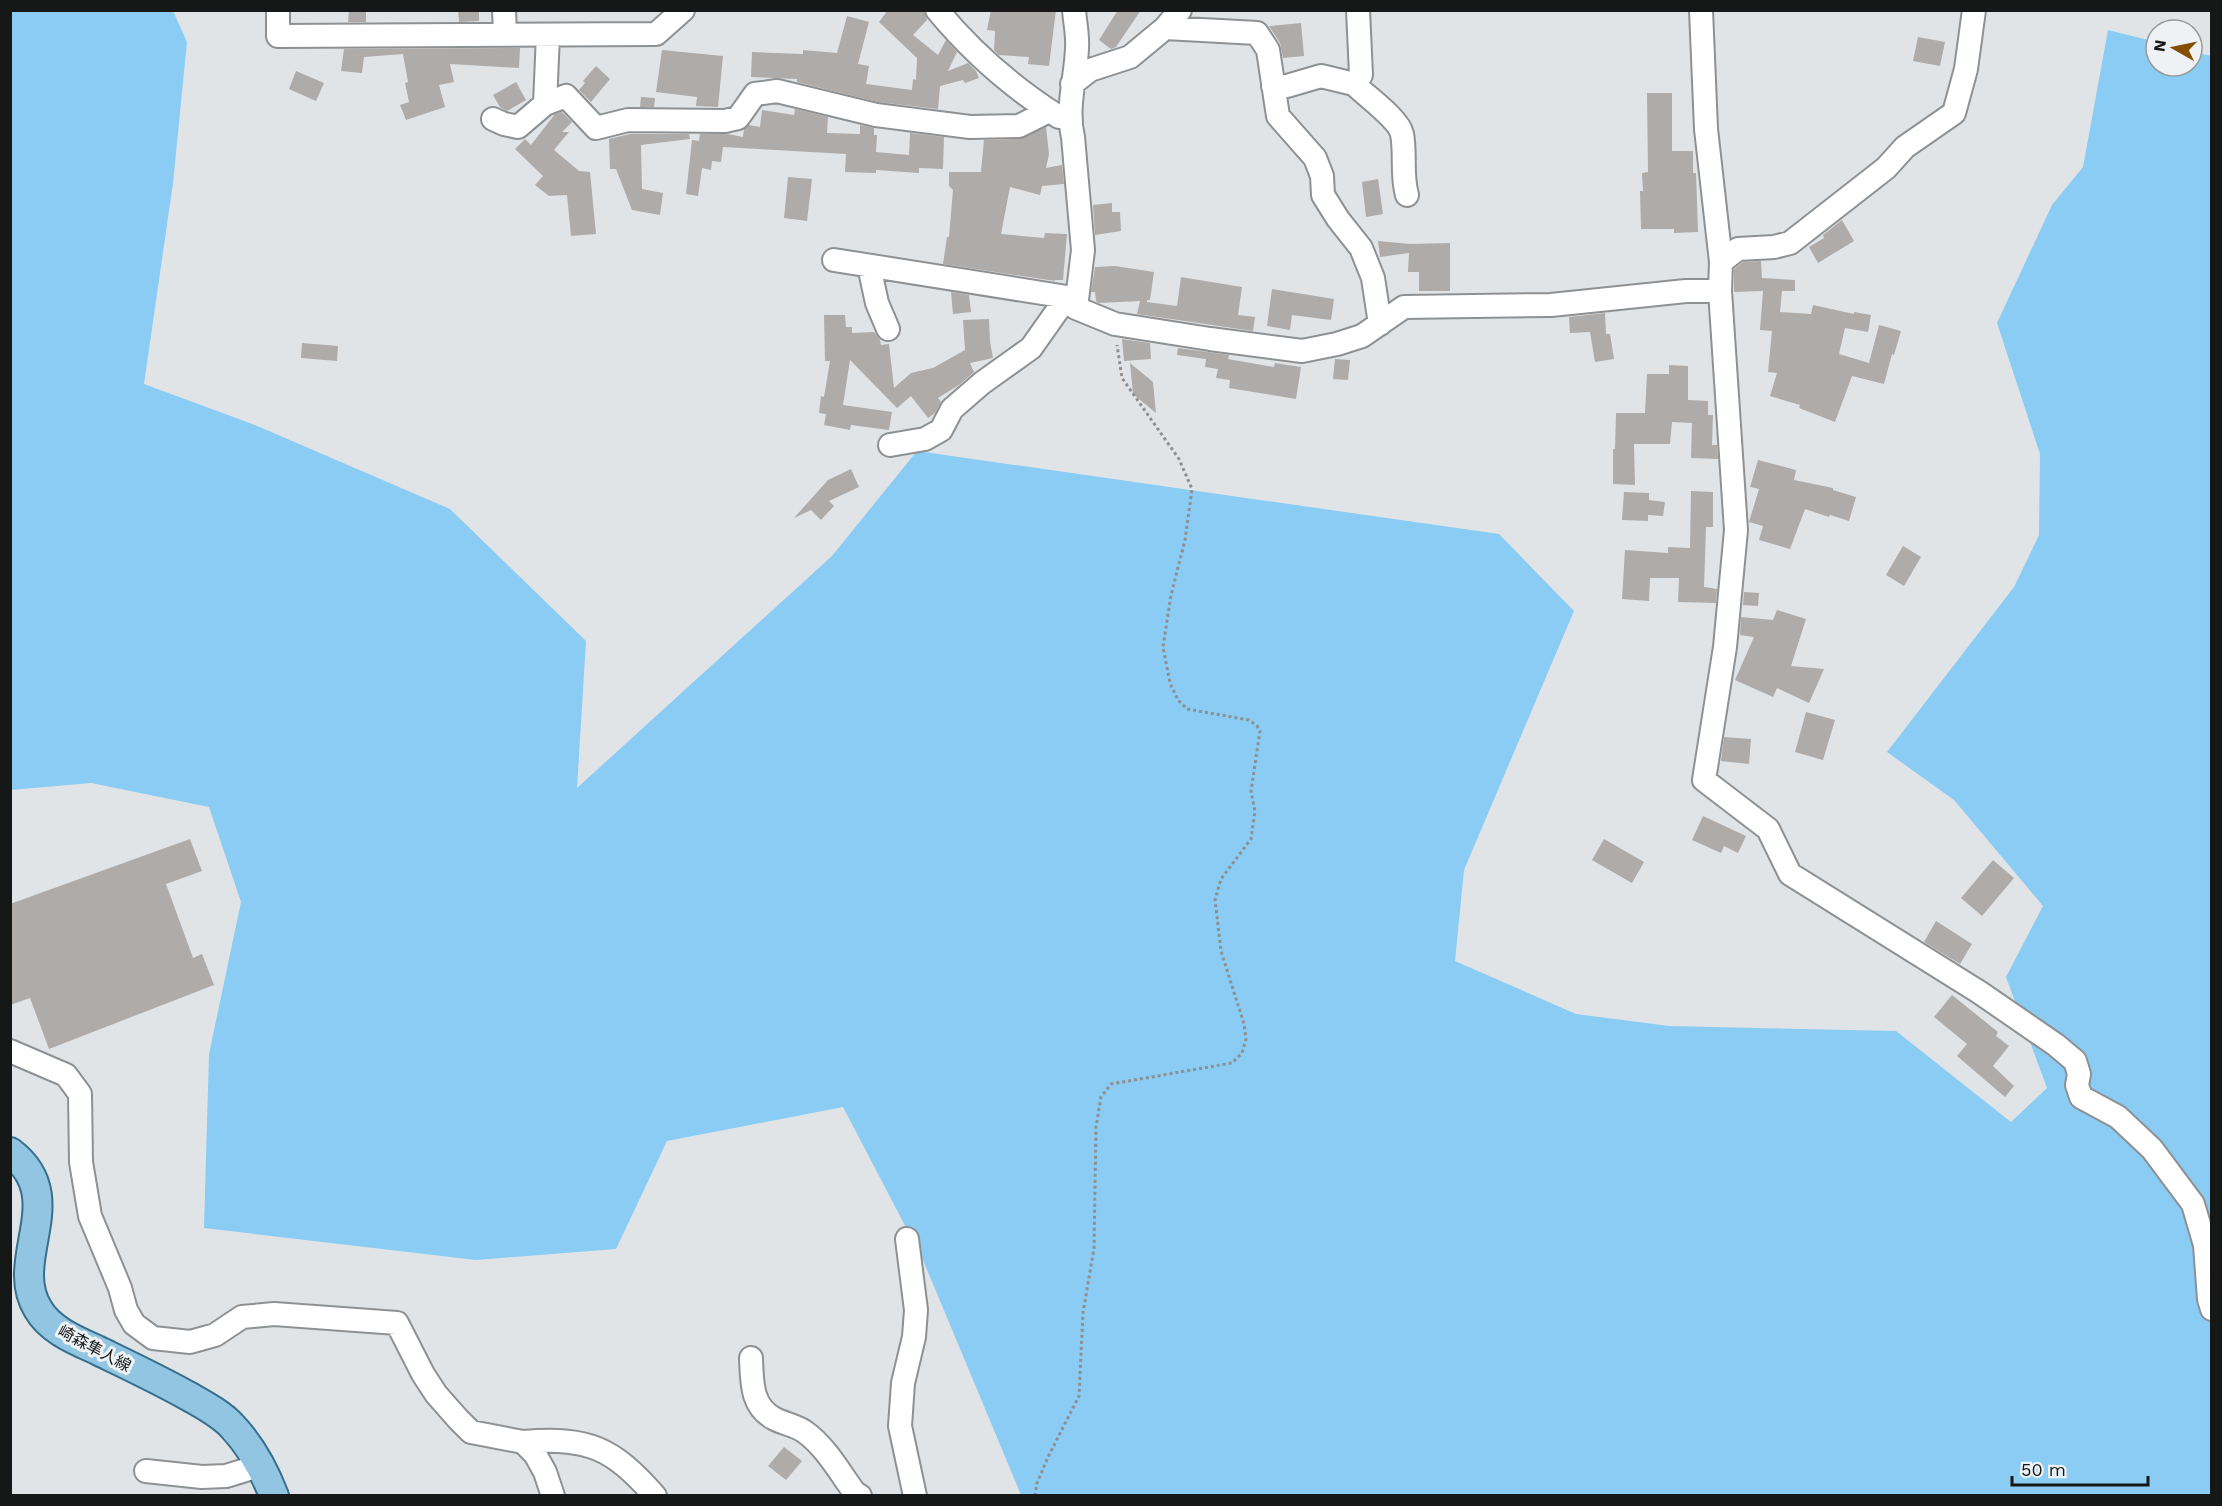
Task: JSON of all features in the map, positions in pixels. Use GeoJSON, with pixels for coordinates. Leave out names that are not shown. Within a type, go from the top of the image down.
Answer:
{"type":"FeatureCollection","features":[{"type":"Feature","properties":{"kind":"main road","name":"崎森隼人線"},"geometry":{"type":"LineString","coordinates":[[10,1152],[18,1157],[30,1173],[39,1201],[28,1274],[31,1296],[39,1311],[48,1322],[67,1336],[164,1383],[231,1425],[262,1465],[274,1496]]}},
{"type":"Feature","properties":{"kind":"street"},"geometry":{"type":"LineString","coordinates":[[278,10],[278,36],[656,34],[683,10]]}},
{"type":"Feature","properties":{"kind":"street"},"geometry":{"type":"LineString","coordinates":[[504,10],[505,34]]}},
{"type":"Feature","properties":{"kind":"street"},"geometry":{"type":"LineString","coordinates":[[937,10],[961,39],[1010,82],[1070,124]]}},
{"type":"Feature","properties":{"kind":"street"},"geometry":{"type":"LineString","coordinates":[[890,445],[925,439],[940,430],[952,409],[982,382],[1031,348],[1072,302],[1083,250],[1070,124],[1077,48],[1074,10]]}},
{"type":"Feature","properties":{"kind":"street"},"geometry":{"type":"LineString","coordinates":[[1072,84],[1090,70],[1130,57],[1165,28],[1180,10]]}},
{"type":"Feature","properties":{"kind":"street"},"geometry":{"type":"LineString","coordinates":[[1354,84],[1361,75],[1358,10]]}},
{"type":"Feature","properties":{"kind":"street"},"geometry":{"type":"LineString","coordinates":[[1701,10],[1706,129],[1720,262],[1736,530],[1725,647],[1704,780],[1768,829],[1790,874],[1979,992],[2056,1045],[2075,1061],[2079,1074],[2077,1085],[2081,1097],[2118,1117],[2152,1149],[2193,1204],[2205,1245],[2211,1309]]}},
{"type":"Feature","properties":{"kind":"street"},"geometry":{"type":"LineString","coordinates":[[1720,262],[1738,249],[1774,247],[1790,243],[1886,168],[1905,147],[1954,113],[1966,69],[1974,10]]}},
{"type":"Feature","properties":{"kind":"street"},"geometry":{"type":"LineString","coordinates":[[1165,28],[1257,33],[1268,50],[1278,116],[1315,158],[1322,176],[1323,195],[1361,248],[1373,278],[1380,324]]}},
{"type":"Feature","properties":{"kind":"street"},"geometry":{"type":"LineString","coordinates":[[545,104],[548,35]]}},
{"type":"Feature","properties":{"kind":"street"},"geometry":{"type":"LineString","coordinates":[[1273,87],[1287,86],[1321,76],[1354,84],[1390,116],[1402,132],[1403,181],[1407,195]]}},
{"type":"Feature","properties":{"kind":"street"},"geometry":{"type":"LineString","coordinates":[[493,118],[504,124],[518,127],[545,104],[566,96],[596,128],[628,120],[732,120],[738,118],[754,94],[777,91],[876,115],[970,127],[1019,126],[1049,111]]}},
{"type":"Feature","properties":{"kind":"street"},"geometry":{"type":"LineString","coordinates":[[834,260],[1072,302],[1115,324],[1302,351],[1362,336],[1404,307],[1551,305],[1686,291],[1720,291]]}},
{"type":"Feature","properties":{"kind":"street"},"geometry":{"type":"LineString","coordinates":[[869,266],[877,303],[888,328]]}},
{"type":"Feature","properties":{"kind":"street"},"geometry":{"type":"LineString","coordinates":[[10,1051],[66,1075],[80,1094],[81,1162],[90,1216],[120,1288],[126,1310],[134,1324],[147,1334],[153,1338],[190,1342],[215,1335],[242,1317],[274,1314],[397,1323],[436,1394],[471,1432],[523,1442],[573,1441],[604,1450],[623,1463],[655,1496]]}},
{"type":"Feature","properties":{"kind":"street"},"geometry":{"type":"LineString","coordinates":[[907,1239],[916,1310],[911,1356],[903,1383],[900,1426],[915,1496]]}},
{"type":"Feature","properties":{"kind":"street"},"geometry":{"type":"LineString","coordinates":[[752,1358],[755,1398],[767,1414],[804,1431],[819,1445],[855,1493],[860,1496]]}},
{"type":"Feature","properties":{"kind":"street"},"geometry":{"type":"LineString","coordinates":[[523,1442],[535,1454],[553,1496]]}},
{"type":"Feature","properties":{"kind":"street"},"geometry":{"type":"LineString","coordinates":[[146,1471],[202,1477],[226,1476],[262,1465]]}},
{"type":"Feature","properties":{"kind":"path"},"geometry":{"type":"LineString","coordinates":[[1035,1496],[1037,1483],[1048,1457],[1079,1396],[1083,1313],[1094,1248],[1096,1127],[1101,1096],[1111,1084],[1232,1063],[1242,1053],[1246,1039],[1244,1024],[1221,951],[1215,900],[1221,879],[1251,839],[1255,811],[1251,791],[1260,731],[1250,720],[1187,709],[1178,700],[1170,683],[1163,647],[1171,595],[1185,540],[1192,489],[1179,459],[1122,378],[1115,324]]}},
{"type":"Feature","properties":{"kind":"shaded area"},"geometry":{"type":"Polygon","coordinates":[[[11,11],[173,11],[187,42],[173,183],[144,384],[255,425],[450,509],[586,641],[577,788],[832,556],[917,451],[1499,534],[1574,611],[1464,870],[1455,961],[1576,1014],[1669,1026],[1896,1031],[2011,1122],[2047,1088],[2006,977],[2043,906],[1954,800],[1887,752],[2014,587],[2039,535],[2040,454],[1997,323],[2052,205],[2083,167],[2108,30],[2144,39],[2144,78],[2204,78],[2204,54],[2211,56],[2211,1495],[1021,1495],[923,1260],[843,1107],[667,1141],[616,1249],[476,1260],[204,1228],[209,1054],[241,902],[209,807],[91,783],[11,790],[11,11]]]}},
{"type":"Feature","properties":{"kind":"building"},"geometry":{"type":"Polygon","coordinates":[[[349,10],[366,10],[366,22],[348,22],[349,10]]]}},
{"type":"Feature","properties":{"kind":"building"},"geometry":{"type":"Polygon","coordinates":[[[458,10],[479,10],[479,21],[459,22],[458,10]]]}},
{"type":"Feature","properties":{"kind":"building"},"geometry":{"type":"Polygon","coordinates":[[[888,10],[924,10],[927,20],[913,35],[938,55],[946,40],[957,52],[948,71],[968,63],[979,78],[965,83],[963,80],[940,86],[938,109],[878,102],[797,82],[797,79],[751,77],[752,52],[803,54],[803,50],[837,53],[847,16],[869,22],[858,64],[869,66],[866,84],[912,90],[913,79],[916,80],[917,58],[879,22],[888,10]]]}},
{"type":"Feature","properties":{"kind":"building"},"geometry":{"type":"Polygon","coordinates":[[[991,10],[1056,10],[1049,66],[1028,64],[1029,57],[999,55],[994,50],[995,31],[987,30],[991,10]]]}},
{"type":"Feature","properties":{"kind":"building"},"geometry":{"type":"Polygon","coordinates":[[[1118,10],[1141,10],[1116,47],[1111,49],[1099,40],[1118,10]]]}},
{"type":"Feature","properties":{"kind":"building"},"geometry":{"type":"Polygon","coordinates":[[[1301,23],[1304,56],[1283,58],[1280,43],[1269,26],[1301,23]]]}},
{"type":"Feature","properties":{"kind":"building"},"geometry":{"type":"Polygon","coordinates":[[[1918,37],[1945,42],[1940,66],[1913,61],[1918,37]]]}},
{"type":"Feature","properties":{"kind":"building"},"geometry":{"type":"Polygon","coordinates":[[[520,48],[519,68],[450,64],[454,82],[439,85],[445,107],[406,120],[400,105],[409,102],[403,54],[364,57],[362,73],[341,71],[344,49],[520,48]]]}},
{"type":"Feature","properties":{"kind":"building"},"geometry":{"type":"Polygon","coordinates":[[[662,50],[723,56],[718,107],[696,106],[697,97],[656,92],[662,50]]]}},
{"type":"Feature","properties":{"kind":"building"},"geometry":{"type":"Polygon","coordinates":[[[596,66],[610,79],[591,102],[579,90],[585,83],[583,81],[596,66]]]}},
{"type":"Feature","properties":{"kind":"building"},"geometry":{"type":"Polygon","coordinates":[[[296,71],[324,83],[316,101],[289,89],[296,71]]]}},
{"type":"Feature","properties":{"kind":"building"},"geometry":{"type":"Polygon","coordinates":[[[516,82],[526,100],[507,111],[500,107],[493,95],[516,82]]]}},
{"type":"Feature","properties":{"kind":"building"},"geometry":{"type":"Polygon","coordinates":[[[1647,93],[1672,93],[1672,151],[1693,151],[1698,232],[1674,233],[1674,229],[1641,229],[1642,173],[1648,172],[1647,93]]]}},
{"type":"Feature","properties":{"kind":"building"},"geometry":{"type":"Polygon","coordinates":[[[641,97],[655,98],[654,107],[640,107],[641,97]]]}},
{"type":"Feature","properties":{"kind":"building"},"geometry":{"type":"Polygon","coordinates":[[[795,109],[828,117],[827,133],[860,134],[860,125],[874,128],[874,135],[877,135],[876,152],[909,155],[910,133],[944,137],[943,169],[919,168],[919,173],[876,170],[876,173],[845,172],[846,154],[723,147],[721,162],[712,161],[711,170],[702,168],[698,196],[686,194],[692,140],[699,141],[700,134],[728,134],[743,137],[744,129],[749,125],[760,127],[762,110],[794,115],[795,109]]]}},
{"type":"Feature","properties":{"kind":"building"},"geometry":{"type":"Polygon","coordinates":[[[562,112],[572,122],[562,132],[569,132],[554,150],[579,171],[590,172],[596,234],[571,236],[567,195],[549,196],[535,185],[543,176],[515,149],[525,139],[531,145],[555,114],[562,112]]]}},
{"type":"Feature","properties":{"kind":"building"},"geometry":{"type":"Polygon","coordinates":[[[1046,127],[1049,154],[1046,168],[1062,165],[1064,184],[1042,186],[1040,195],[1010,187],[1001,234],[1044,238],[1045,233],[1067,234],[1063,280],[1055,281],[943,264],[947,237],[949,237],[953,190],[949,186],[949,172],[981,172],[984,140],[1020,139],[1046,127]]]}},
{"type":"Feature","properties":{"kind":"building"},"geometry":{"type":"Polygon","coordinates":[[[630,134],[689,134],[690,139],[641,145],[642,189],[663,193],[660,215],[632,210],[616,169],[610,169],[609,139],[630,134]]]}},
{"type":"Feature","properties":{"kind":"building"},"geometry":{"type":"Polygon","coordinates":[[[788,177],[812,179],[807,221],[784,218],[788,177]]]}},
{"type":"Feature","properties":{"kind":"building"},"geometry":{"type":"Polygon","coordinates":[[[1378,179],[1383,214],[1366,217],[1362,182],[1378,179]]]}},
{"type":"Feature","properties":{"kind":"building"},"geometry":{"type":"Polygon","coordinates":[[[1112,203],[1112,212],[1120,212],[1121,231],[1095,235],[1093,205],[1112,203]]]}},
{"type":"Feature","properties":{"kind":"building"},"geometry":{"type":"Polygon","coordinates":[[[1842,220],[1854,241],[1818,263],[1809,247],[1824,238],[1823,235],[1842,220]]]}},
{"type":"Feature","properties":{"kind":"building"},"geometry":{"type":"Polygon","coordinates":[[[1378,241],[1410,244],[1450,243],[1450,291],[1419,291],[1419,272],[1408,272],[1409,253],[1380,257],[1378,241]]]}},
{"type":"Feature","properties":{"kind":"building"},"geometry":{"type":"Polygon","coordinates":[[[1761,261],[1762,278],[1795,280],[1795,291],[1782,291],[1780,312],[1811,314],[1813,305],[1854,314],[1854,312],[1871,315],[1868,332],[1845,328],[1839,354],[1869,363],[1879,325],[1901,331],[1884,384],[1852,376],[1835,422],[1799,408],[1800,405],[1770,396],[1777,373],[1768,372],[1772,331],[1760,330],[1763,291],[1734,292],[1734,269],[1743,262],[1761,261]]]}},
{"type":"Feature","properties":{"kind":"building"},"geometry":{"type":"Polygon","coordinates":[[[1115,266],[1154,272],[1150,300],[1147,302],[1177,306],[1181,277],[1242,287],[1238,315],[1255,317],[1253,331],[1137,314],[1140,301],[1099,303],[1096,301],[1095,292],[1091,292],[1095,267],[1115,266]]]}},
{"type":"Feature","properties":{"kind":"building"},"geometry":{"type":"Polygon","coordinates":[[[1272,289],[1334,299],[1331,320],[1292,315],[1290,330],[1267,326],[1272,289]]]}},
{"type":"Feature","properties":{"kind":"building"},"geometry":{"type":"Polygon","coordinates":[[[951,292],[969,295],[971,312],[953,314],[951,292]]]}},
{"type":"Feature","properties":{"kind":"building"},"geometry":{"type":"Polygon","coordinates":[[[1605,313],[1606,334],[1610,334],[1614,359],[1595,362],[1590,332],[1570,333],[1569,317],[1605,313]]]}},
{"type":"Feature","properties":{"kind":"building"},"geometry":{"type":"Polygon","coordinates":[[[824,315],[845,315],[846,327],[852,327],[852,333],[874,332],[881,345],[889,344],[894,388],[911,373],[933,368],[965,350],[963,320],[989,319],[993,358],[970,363],[974,372],[938,398],[941,402],[935,413],[928,418],[911,396],[897,408],[850,360],[843,405],[892,412],[889,430],[851,425],[850,430],[824,425],[826,414],[819,413],[830,361],[825,361],[824,315]]]}},
{"type":"Feature","properties":{"kind":"building"},"geometry":{"type":"Polygon","coordinates":[[[1122,339],[1150,343],[1151,359],[1124,361],[1122,339]]]}},
{"type":"Feature","properties":{"kind":"building"},"geometry":{"type":"Polygon","coordinates":[[[302,343],[338,346],[337,361],[301,358],[302,343]]]}},
{"type":"Feature","properties":{"kind":"building"},"geometry":{"type":"Polygon","coordinates":[[[1178,348],[1229,355],[1228,359],[1274,367],[1275,363],[1301,367],[1296,399],[1229,388],[1230,380],[1216,378],[1218,369],[1205,367],[1206,359],[1177,355],[1178,348]]]}},
{"type":"Feature","properties":{"kind":"building"},"geometry":{"type":"Polygon","coordinates":[[[1335,359],[1350,360],[1348,380],[1333,379],[1335,359]]]}},
{"type":"Feature","properties":{"kind":"building"},"geometry":{"type":"Polygon","coordinates":[[[1130,363],[1153,382],[1156,413],[1133,394],[1130,363]]]}},
{"type":"Feature","properties":{"kind":"building"},"geometry":{"type":"Polygon","coordinates":[[[1669,365],[1688,366],[1688,400],[1708,401],[1708,415],[1713,415],[1712,445],[1717,445],[1718,459],[1691,458],[1692,423],[1672,422],[1670,444],[1634,444],[1635,485],[1613,484],[1616,413],[1645,413],[1647,374],[1669,374],[1669,365]]]}},
{"type":"Feature","properties":{"kind":"building"},"geometry":{"type":"Polygon","coordinates":[[[1758,460],[1796,470],[1794,480],[1833,488],[1833,490],[1856,497],[1849,521],[1805,509],[1790,549],[1759,540],[1763,526],[1749,522],[1759,489],[1750,487],[1758,460]]]}},
{"type":"Feature","properties":{"kind":"building"},"geometry":{"type":"Polygon","coordinates":[[[851,469],[859,487],[829,501],[834,506],[821,520],[811,510],[794,518],[828,480],[851,469]]]}},
{"type":"Feature","properties":{"kind":"building"},"geometry":{"type":"Polygon","coordinates":[[[1691,491],[1713,492],[1713,527],[1706,527],[1704,587],[1717,589],[1716,603],[1678,602],[1679,578],[1650,578],[1649,601],[1622,599],[1625,550],[1668,553],[1668,547],[1690,548],[1691,491]]]}},
{"type":"Feature","properties":{"kind":"building"},"geometry":{"type":"Polygon","coordinates":[[[1624,492],[1649,493],[1649,500],[1665,502],[1663,516],[1648,515],[1648,521],[1622,520],[1624,492]]]}},
{"type":"Feature","properties":{"kind":"building"},"geometry":{"type":"Polygon","coordinates":[[[1903,546],[1921,557],[1904,586],[1886,575],[1903,546]]]}},
{"type":"Feature","properties":{"kind":"building"},"geometry":{"type":"Polygon","coordinates":[[[1744,592],[1759,593],[1758,606],[1743,605],[1744,592]]]}},
{"type":"Feature","properties":{"kind":"building"},"geometry":{"type":"Polygon","coordinates":[[[1777,610],[1806,619],[1791,666],[1824,669],[1809,703],[1777,688],[1773,697],[1735,680],[1754,637],[1740,635],[1741,617],[1773,620],[1777,610]]]}},
{"type":"Feature","properties":{"kind":"building"},"geometry":{"type":"Polygon","coordinates":[[[1806,712],[1835,720],[1823,760],[1795,752],[1806,712]]]}},
{"type":"Feature","properties":{"kind":"building"},"geometry":{"type":"Polygon","coordinates":[[[1724,737],[1751,739],[1749,764],[1721,761],[1724,737]]]}},
{"type":"Feature","properties":{"kind":"building"},"geometry":{"type":"Polygon","coordinates":[[[1703,816],[1746,836],[1738,853],[1724,846],[1721,853],[1692,840],[1703,816]]]}},
{"type":"Feature","properties":{"kind":"building"},"geometry":{"type":"Polygon","coordinates":[[[190,839],[202,871],[166,884],[193,958],[202,954],[214,985],[49,1049],[30,998],[10,1005],[10,904],[190,839]]]}},
{"type":"Feature","properties":{"kind":"building"},"geometry":{"type":"Polygon","coordinates":[[[1604,839],[1644,862],[1632,883],[1592,860],[1604,839]]]}},
{"type":"Feature","properties":{"kind":"building"},"geometry":{"type":"Polygon","coordinates":[[[1993,860],[2014,878],[1982,916],[1961,898],[1993,860]]]}},
{"type":"Feature","properties":{"kind":"building"},"geometry":{"type":"Polygon","coordinates":[[[1936,921],[1972,944],[1960,964],[1924,942],[1936,921]]]}},
{"type":"Feature","properties":{"kind":"building"},"geometry":{"type":"Polygon","coordinates":[[[1952,995],[1998,1032],[1996,1036],[2009,1046],[1993,1066],[2014,1086],[2005,1097],[1957,1056],[1967,1044],[1934,1017],[1952,995]]]}},
{"type":"Feature","properties":{"kind":"building"},"geometry":{"type":"Polygon","coordinates":[[[784,1447],[802,1461],[786,1480],[768,1466],[784,1447]]]}}]}
